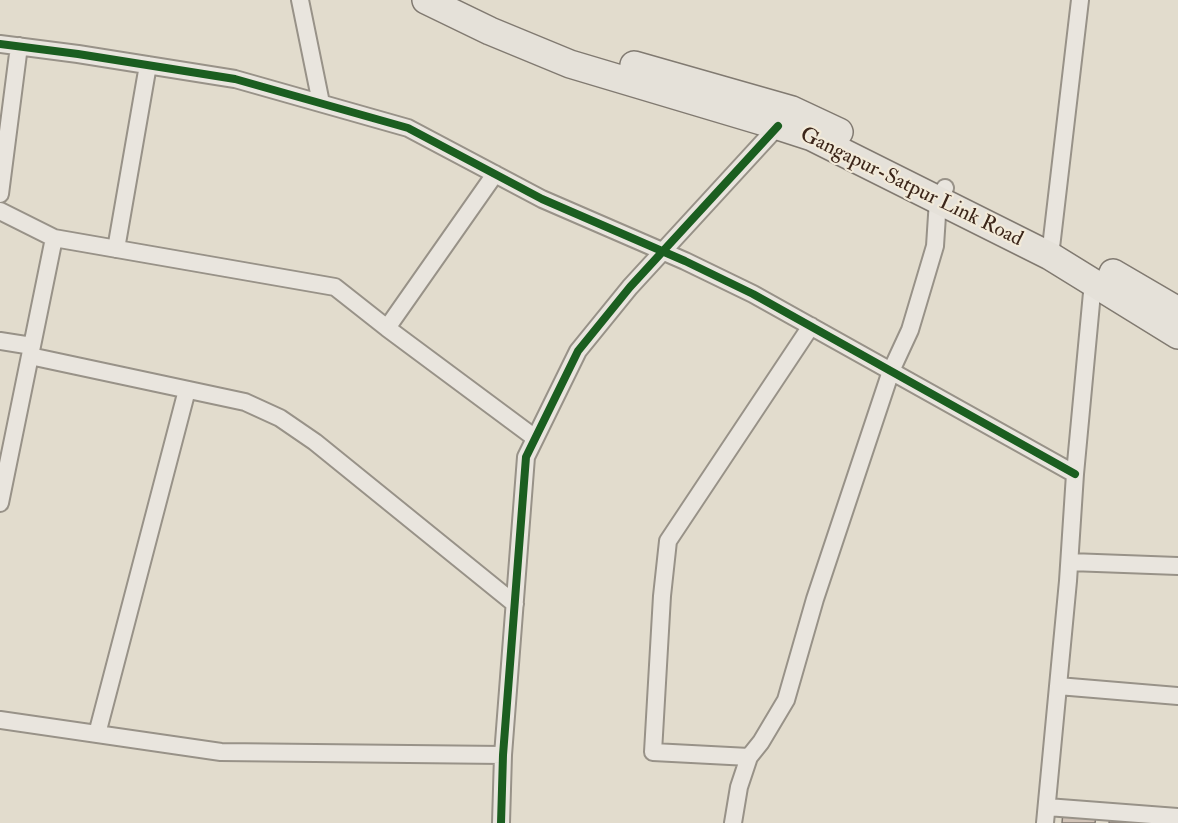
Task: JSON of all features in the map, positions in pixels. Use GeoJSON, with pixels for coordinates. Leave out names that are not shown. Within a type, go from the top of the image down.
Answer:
{"type":"FeatureCollection","features":[{"type":"Feature","properties":{"kind":"main road","name":"Gangapur-Satpur Link Road"},"geometry":{"type":"LineString","coordinates":[[426,0],[490,31],[570,64],[812,138],[942,194],[1178,311]]}},
{"type":"Feature","properties":{"kind":"main road","name":"Gangapur-Satpur Link Road"},"geometry":{"type":"LineString","coordinates":[[468,0],[542,35],[589,52],[792,110],[819,121],[942,194]]}},
{"type":"Feature","properties":{"kind":"main road","name":"Gangapur-Satpur Link Road"},"geometry":{"type":"LineString","coordinates":[[1051,247],[1093,282],[1178,335]]}},
{"type":"Feature","properties":{"kind":"street"},"geometry":{"type":"LineString","coordinates":[[300,0],[321,103]]}},
{"type":"Feature","properties":{"kind":"street"},"geometry":{"type":"LineString","coordinates":[[1051,247],[1080,0]]}},
{"type":"Feature","properties":{"kind":"street"},"geometry":{"type":"LineString","coordinates":[[0,44],[235,79],[408,128],[542,199],[753,294],[1075,474]]}},
{"type":"Feature","properties":{"kind":"street"},"geometry":{"type":"LineString","coordinates":[[0,194],[20,46]]}},
{"type":"Feature","properties":{"kind":"street"},"geometry":{"type":"LineString","coordinates":[[116,249],[148,65]]}},
{"type":"Feature","properties":{"kind":"street"},"geometry":{"type":"LineString","coordinates":[[501,823],[503,755],[526,457],[578,351],[630,286],[778,126]]}},
{"type":"Feature","properties":{"kind":"street"},"geometry":{"type":"LineString","coordinates":[[387,328],[495,174]]}},
{"type":"Feature","properties":{"kind":"street"},"geometry":{"type":"LineString","coordinates":[[734,823],[739,787],[749,757],[761,742],[786,700],[815,599],[891,371],[910,330],[935,246],[942,194]]}},
{"type":"Feature","properties":{"kind":"street"},"geometry":{"type":"LineString","coordinates":[[0,211],[54,238],[334,287],[535,438]]}},
{"type":"Feature","properties":{"kind":"street"},"geometry":{"type":"LineString","coordinates":[[0,504],[54,238]]}},
{"type":"Feature","properties":{"kind":"street"},"geometry":{"type":"LineString","coordinates":[[1093,282],[1046,815],[1178,817]]}},
{"type":"Feature","properties":{"kind":"street"},"geometry":{"type":"LineString","coordinates":[[749,757],[653,752],[662,596],[668,542],[811,326]]}},
{"type":"Feature","properties":{"kind":"street"},"geometry":{"type":"LineString","coordinates":[[0,341],[31,351],[187,390],[245,402],[280,418],[315,442],[515,604]]}},
{"type":"Feature","properties":{"kind":"street"},"geometry":{"type":"LineString","coordinates":[[97,734],[187,390]]}},
{"type":"Feature","properties":{"kind":"street"},"geometry":{"type":"LineString","coordinates":[[1070,562],[1178,566]]}},
{"type":"Feature","properties":{"kind":"street"},"geometry":{"type":"LineString","coordinates":[[1058,686],[1178,696]]}},
{"type":"Feature","properties":{"kind":"street"},"geometry":{"type":"LineString","coordinates":[[0,720],[221,753],[503,755]]}},
{"type":"Feature","properties":{"kind":"building"},"geometry":{"type":"Polygon","coordinates":[[[1063,812],[1096,816],[1095,823],[1062,823],[1063,812]]]}},
{"type":"Feature","properties":{"kind":"building"},"geometry":{"type":"Polygon","coordinates":[[[1110,817],[1157,823],[1109,823],[1110,817]]]}},
{"type":"Feature","properties":{"kind":"cycle path"},"geometry":{"type":"LineString","coordinates":[[0,44],[235,79],[408,128],[542,199],[685,261],[753,294],[1075,474]]}},
{"type":"Feature","properties":{"kind":"cycle path"},"geometry":{"type":"LineString","coordinates":[[501,823],[503,755],[526,457],[578,351],[630,287],[778,126]]}}]}
